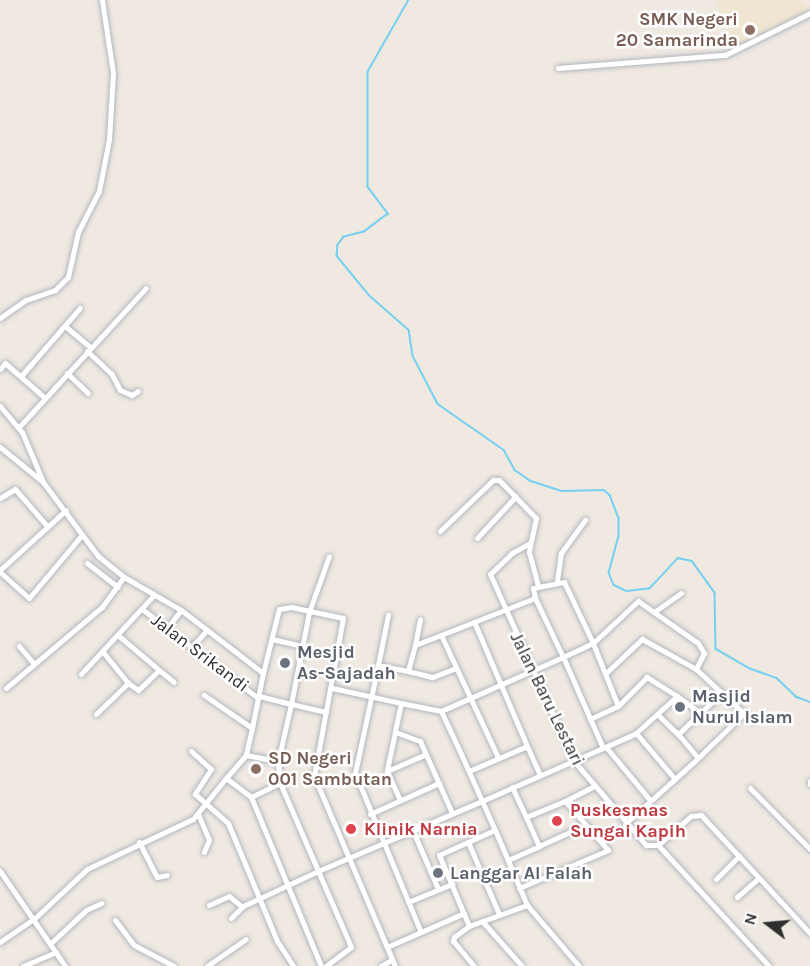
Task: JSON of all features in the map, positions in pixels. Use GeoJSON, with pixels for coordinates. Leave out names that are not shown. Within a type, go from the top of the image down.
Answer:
{"type":"FeatureCollection","features":[{"type":"Feature","properties":{"kind":"street"},"geometry":{"type":"LineString","coordinates":[[0,318],[26,300],[55,290],[68,277],[78,232],[99,191],[112,93],[102,0]]}},
{"type":"Feature","properties":{"kind":"street"},"geometry":{"type":"LineString","coordinates":[[558,68],[725,55],[810,13]]}},
{"type":"Feature","properties":{"kind":"street"},"geometry":{"type":"LineString","coordinates":[[19,427],[146,288]]}},
{"type":"Feature","properties":{"kind":"street"},"geometry":{"type":"LineString","coordinates":[[21,376],[80,308]]}},
{"type":"Feature","properties":{"kind":"street"},"geometry":{"type":"LineString","coordinates":[[65,326],[111,373],[120,390],[132,395],[138,391]]}},
{"type":"Feature","properties":{"kind":"street"},"geometry":{"type":"LineString","coordinates":[[0,369],[3,361],[45,398]]}},
{"type":"Feature","properties":{"kind":"street"},"geometry":{"type":"LineString","coordinates":[[67,373],[88,393]]}},
{"type":"Feature","properties":{"kind":"street"},"geometry":{"type":"LineString","coordinates":[[1,410],[19,427],[43,482]]}},
{"type":"Feature","properties":{"kind":"street"},"geometry":{"type":"LineString","coordinates":[[0,447],[43,482],[66,510],[81,536],[124,577],[181,610],[263,673]]}},
{"type":"Feature","properties":{"kind":"street"},"geometry":{"type":"LineString","coordinates":[[440,531],[492,480],[499,480],[536,518],[531,543],[538,585]]}},
{"type":"Feature","properties":{"kind":"street"},"geometry":{"type":"LineString","coordinates":[[0,498],[15,489],[48,527]]}},
{"type":"Feature","properties":{"kind":"street"},"geometry":{"type":"LineString","coordinates":[[477,538],[516,496]]}},
{"type":"Feature","properties":{"kind":"street"},"geometry":{"type":"LineString","coordinates":[[66,510],[0,571],[29,598],[81,536]]}},
{"type":"Feature","properties":{"kind":"street"},"geometry":{"type":"LineString","coordinates":[[557,581],[561,553],[585,520]]}},
{"type":"Feature","properties":{"kind":"street","name":"Jalan Baru Lestari"},"geometry":{"type":"LineString","coordinates":[[531,543],[512,553],[490,572],[530,672],[574,761],[644,844],[658,845]]}},
{"type":"Feature","properties":{"kind":"street"},"geometry":{"type":"LineString","coordinates":[[326,966],[351,947],[280,783],[278,761],[309,612],[329,556]]}},
{"type":"Feature","properties":{"kind":"street"},"geometry":{"type":"LineString","coordinates":[[87,563],[118,587]]}},
{"type":"Feature","properties":{"kind":"street"},"geometry":{"type":"LineString","coordinates":[[6,688],[102,607],[124,577]]}},
{"type":"Feature","properties":{"kind":"street"},"geometry":{"type":"LineString","coordinates":[[618,706],[593,643],[564,582],[538,585],[532,589],[605,748],[650,800]]}},
{"type":"Feature","properties":{"kind":"street"},"geometry":{"type":"LineString","coordinates":[[654,612],[681,593]]}},
{"type":"Feature","properties":{"kind":"street"},"geometry":{"type":"LineString","coordinates":[[81,674],[154,595]]}},
{"type":"Feature","properties":{"kind":"street"},"geometry":{"type":"LineString","coordinates":[[415,645],[535,598]]}},
{"type":"Feature","properties":{"kind":"street"},"geometry":{"type":"LineString","coordinates":[[332,688],[441,711],[593,643],[637,602],[702,648],[704,655],[696,669]]}},
{"type":"Feature","properties":{"kind":"street"},"geometry":{"type":"LineString","coordinates":[[0,942],[35,918],[82,872],[139,842],[193,819],[246,755],[279,609],[291,607],[344,620],[314,776],[395,966]]}},
{"type":"Feature","properties":{"kind":"street","name":"Jalan Srikandi"},"geometry":{"type":"LineString","coordinates":[[142,609],[259,697]]}},
{"type":"Feature","properties":{"kind":"street"},"geometry":{"type":"LineString","coordinates":[[167,628],[181,610]]}},
{"type":"Feature","properties":{"kind":"street"},"geometry":{"type":"LineString","coordinates":[[388,615],[355,773],[382,844],[421,932]]}},
{"type":"Feature","properties":{"kind":"street"},"geometry":{"type":"LineString","coordinates":[[408,671],[420,619]]}},
{"type":"Feature","properties":{"kind":"street"},"geometry":{"type":"LineString","coordinates":[[474,622],[540,775]]}},
{"type":"Feature","properties":{"kind":"street"},"geometry":{"type":"LineString","coordinates":[[192,647],[207,630]]}},
{"type":"Feature","properties":{"kind":"street"},"geometry":{"type":"LineString","coordinates":[[441,635],[498,757]]}},
{"type":"Feature","properties":{"kind":"street"},"geometry":{"type":"LineString","coordinates":[[118,636],[174,682]]}},
{"type":"Feature","properties":{"kind":"street"},"geometry":{"type":"LineString","coordinates":[[272,639],[302,646]]}},
{"type":"Feature","properties":{"kind":"street"},"geometry":{"type":"LineString","coordinates":[[606,673],[641,639],[696,669],[742,715],[751,720]]}},
{"type":"Feature","properties":{"kind":"street"},"geometry":{"type":"LineString","coordinates":[[19,646],[34,664]]}},
{"type":"Feature","properties":{"kind":"street"},"geometry":{"type":"LineString","coordinates":[[103,652],[129,683],[138,690],[159,670]]}},
{"type":"Feature","properties":{"kind":"street"},"geometry":{"type":"LineString","coordinates":[[378,665],[432,677],[456,669]]}},
{"type":"Feature","properties":{"kind":"street"},"geometry":{"type":"LineString","coordinates":[[590,719],[618,706],[647,677],[700,713]]}},
{"type":"Feature","properties":{"kind":"street"},"geometry":{"type":"LineString","coordinates":[[96,714],[129,683]]}},
{"type":"Feature","properties":{"kind":"street"},"geometry":{"type":"LineString","coordinates":[[678,734],[722,693]]}},
{"type":"Feature","properties":{"kind":"street"},"geometry":{"type":"LineString","coordinates":[[204,695],[252,728]]}},
{"type":"Feature","properties":{"kind":"street"},"geometry":{"type":"LineString","coordinates":[[231,918],[242,907],[289,884],[636,733],[677,696]]}},
{"type":"Feature","properties":{"kind":"street"},"geometry":{"type":"LineString","coordinates":[[259,697],[326,712]]}},
{"type":"Feature","properties":{"kind":"street"},"geometry":{"type":"LineString","coordinates":[[400,800],[387,771],[401,703]]}},
{"type":"Feature","properties":{"kind":"street"},"geometry":{"type":"LineString","coordinates":[[441,711],[527,905],[579,966]]}},
{"type":"Feature","properties":{"kind":"street"},"geometry":{"type":"LineString","coordinates":[[657,714],[698,758]]}},
{"type":"Feature","properties":{"kind":"street"},"geometry":{"type":"LineString","coordinates":[[625,824],[742,715]]}},
{"type":"Feature","properties":{"kind":"street"},"geometry":{"type":"LineString","coordinates":[[394,732],[419,740],[452,813]]}},
{"type":"Feature","properties":{"kind":"street"},"geometry":{"type":"LineString","coordinates":[[636,733],[675,779]]}},
{"type":"Feature","properties":{"kind":"street"},"geometry":{"type":"LineString","coordinates":[[469,771],[527,746]]}},
{"type":"Feature","properties":{"kind":"street"},"geometry":{"type":"LineString","coordinates":[[191,751],[211,769],[195,792],[228,823],[277,940],[293,966]]}},
{"type":"Feature","properties":{"kind":"street"},"geometry":{"type":"LineString","coordinates":[[387,771],[424,754]]}},
{"type":"Feature","properties":{"kind":"street"},"geometry":{"type":"LineString","coordinates":[[246,755],[278,761]]}},
{"type":"Feature","properties":{"kind":"street"},"geometry":{"type":"LineString","coordinates":[[226,778],[251,797],[289,884],[321,966]]}},
{"type":"Feature","properties":{"kind":"street"},"geometry":{"type":"LineString","coordinates":[[251,797],[280,783]]}},
{"type":"Feature","properties":{"kind":"street"},"geometry":{"type":"LineString","coordinates":[[370,814],[439,783]]}},
{"type":"Feature","properties":{"kind":"street"},"geometry":{"type":"LineString","coordinates":[[526,818],[594,786]]}},
{"type":"Feature","properties":{"kind":"street"},"geometry":{"type":"LineString","coordinates":[[512,787],[539,846]]}},
{"type":"Feature","properties":{"kind":"street"},"geometry":{"type":"LineString","coordinates":[[750,788],[810,849]]}},
{"type":"Feature","properties":{"kind":"street"},"geometry":{"type":"LineString","coordinates":[[519,888],[608,850],[565,801]]}},
{"type":"Feature","properties":{"kind":"street"},"geometry":{"type":"LineString","coordinates":[[198,813],[209,840],[204,852]]}},
{"type":"Feature","properties":{"kind":"street"},"geometry":{"type":"LineString","coordinates":[[769,966],[658,845],[698,813],[810,933]]}},
{"type":"Feature","properties":{"kind":"street"},"geometry":{"type":"LineString","coordinates":[[508,860],[585,825]]}},
{"type":"Feature","properties":{"kind":"street"},"geometry":{"type":"LineString","coordinates":[[426,861],[495,830]]}},
{"type":"Feature","properties":{"kind":"street"},"geometry":{"type":"LineString","coordinates":[[413,831],[438,889]]}},
{"type":"Feature","properties":{"kind":"street"},"geometry":{"type":"LineString","coordinates":[[139,842],[157,877],[167,875]]}},
{"type":"Feature","properties":{"kind":"street"},"geometry":{"type":"LineString","coordinates":[[468,842],[499,914]]}},
{"type":"Feature","properties":{"kind":"street"},"geometry":{"type":"LineString","coordinates":[[439,855],[469,926]]}},
{"type":"Feature","properties":{"kind":"street"},"geometry":{"type":"LineString","coordinates":[[716,879],[739,856]]}},
{"type":"Feature","properties":{"kind":"street"},"geometry":{"type":"LineString","coordinates":[[1,870],[65,966]]}},
{"type":"Feature","properties":{"kind":"street"},"geometry":{"type":"LineString","coordinates":[[737,897],[759,878]]}},
{"type":"Feature","properties":{"kind":"street"},"geometry":{"type":"LineString","coordinates":[[408,902],[452,884]]}},
{"type":"Feature","properties":{"kind":"street"},"geometry":{"type":"LineString","coordinates":[[209,905],[229,896],[242,907]]}},
{"type":"Feature","properties":{"kind":"street"},"geometry":{"type":"LineString","coordinates":[[51,943],[86,910],[102,903]]}},
{"type":"Feature","properties":{"kind":"street"},"geometry":{"type":"LineString","coordinates":[[474,966],[453,941],[469,926],[527,905]]}},
{"type":"Feature","properties":{"kind":"street"},"geometry":{"type":"LineString","coordinates":[[387,947],[464,913]]}},
{"type":"Feature","properties":{"kind":"street"},"geometry":{"type":"LineString","coordinates":[[115,920],[134,945],[174,966]]}},
{"type":"Feature","properties":{"kind":"street"},"geometry":{"type":"LineString","coordinates":[[482,921],[522,966]]}},
{"type":"Feature","properties":{"kind":"street"},"geometry":{"type":"LineString","coordinates":[[207,966],[246,939]]}},
{"type":"Feature","properties":{"kind":"street"},"geometry":{"type":"LineString","coordinates":[[23,966],[56,952]]}},
{"type":"Feature","properties":{"kind":"street"},"geometry":{"type":"LineString","coordinates":[[381,966],[391,960]]}},
{"type":"Feature","properties":{"kind":"shaded area","name":"SMK Negeri 20 Samarinda"},"geometry":{"type":"Polygon","coordinates":[[[716,0],[802,0],[809,11],[735,49],[716,0]]]}},
{"type":"Feature","properties":{"kind":"waterway"},"geometry":{"type":"LineString","coordinates":[[409,0],[368,72],[368,187],[388,214],[364,232],[344,237],[338,245],[337,256],[369,295],[409,330],[413,356],[438,404],[504,450],[515,470],[531,481],[561,491],[604,490],[610,495],[619,518],[619,536],[609,573],[614,585],[627,591],[650,588],[678,558],[692,561],[715,593],[716,649],[749,668],[777,678],[797,697],[810,702]]}},
{"type":"Feature","properties":{"kind":"place","name":"SMK Negeri 20 Samarinda"},"geometry":{"type":"Point","coordinates":[750,30]}},
{"type":"Feature","properties":{"kind":"place","name":"Mesjid As-Sajadah"},"geometry":{"type":"Point","coordinates":[285,663]}},
{"type":"Feature","properties":{"kind":"place","name":"Masjid Nurul Islam"},"geometry":{"type":"Point","coordinates":[680,707]}},
{"type":"Feature","properties":{"kind":"place","name":"SD Negeri 001 Sambutan"},"geometry":{"type":"Point","coordinates":[256,769]}},
{"type":"Feature","properties":{"kind":"place","name":"Puskesmas Sungai Kapih"},"geometry":{"type":"Point","coordinates":[557,821]}},
{"type":"Feature","properties":{"kind":"place","name":"Klinik Narnia"},"geometry":{"type":"Point","coordinates":[351,829]}},
{"type":"Feature","properties":{"kind":"place","name":"Langgar Al Falah"},"geometry":{"type":"Point","coordinates":[438,873]}}]}
